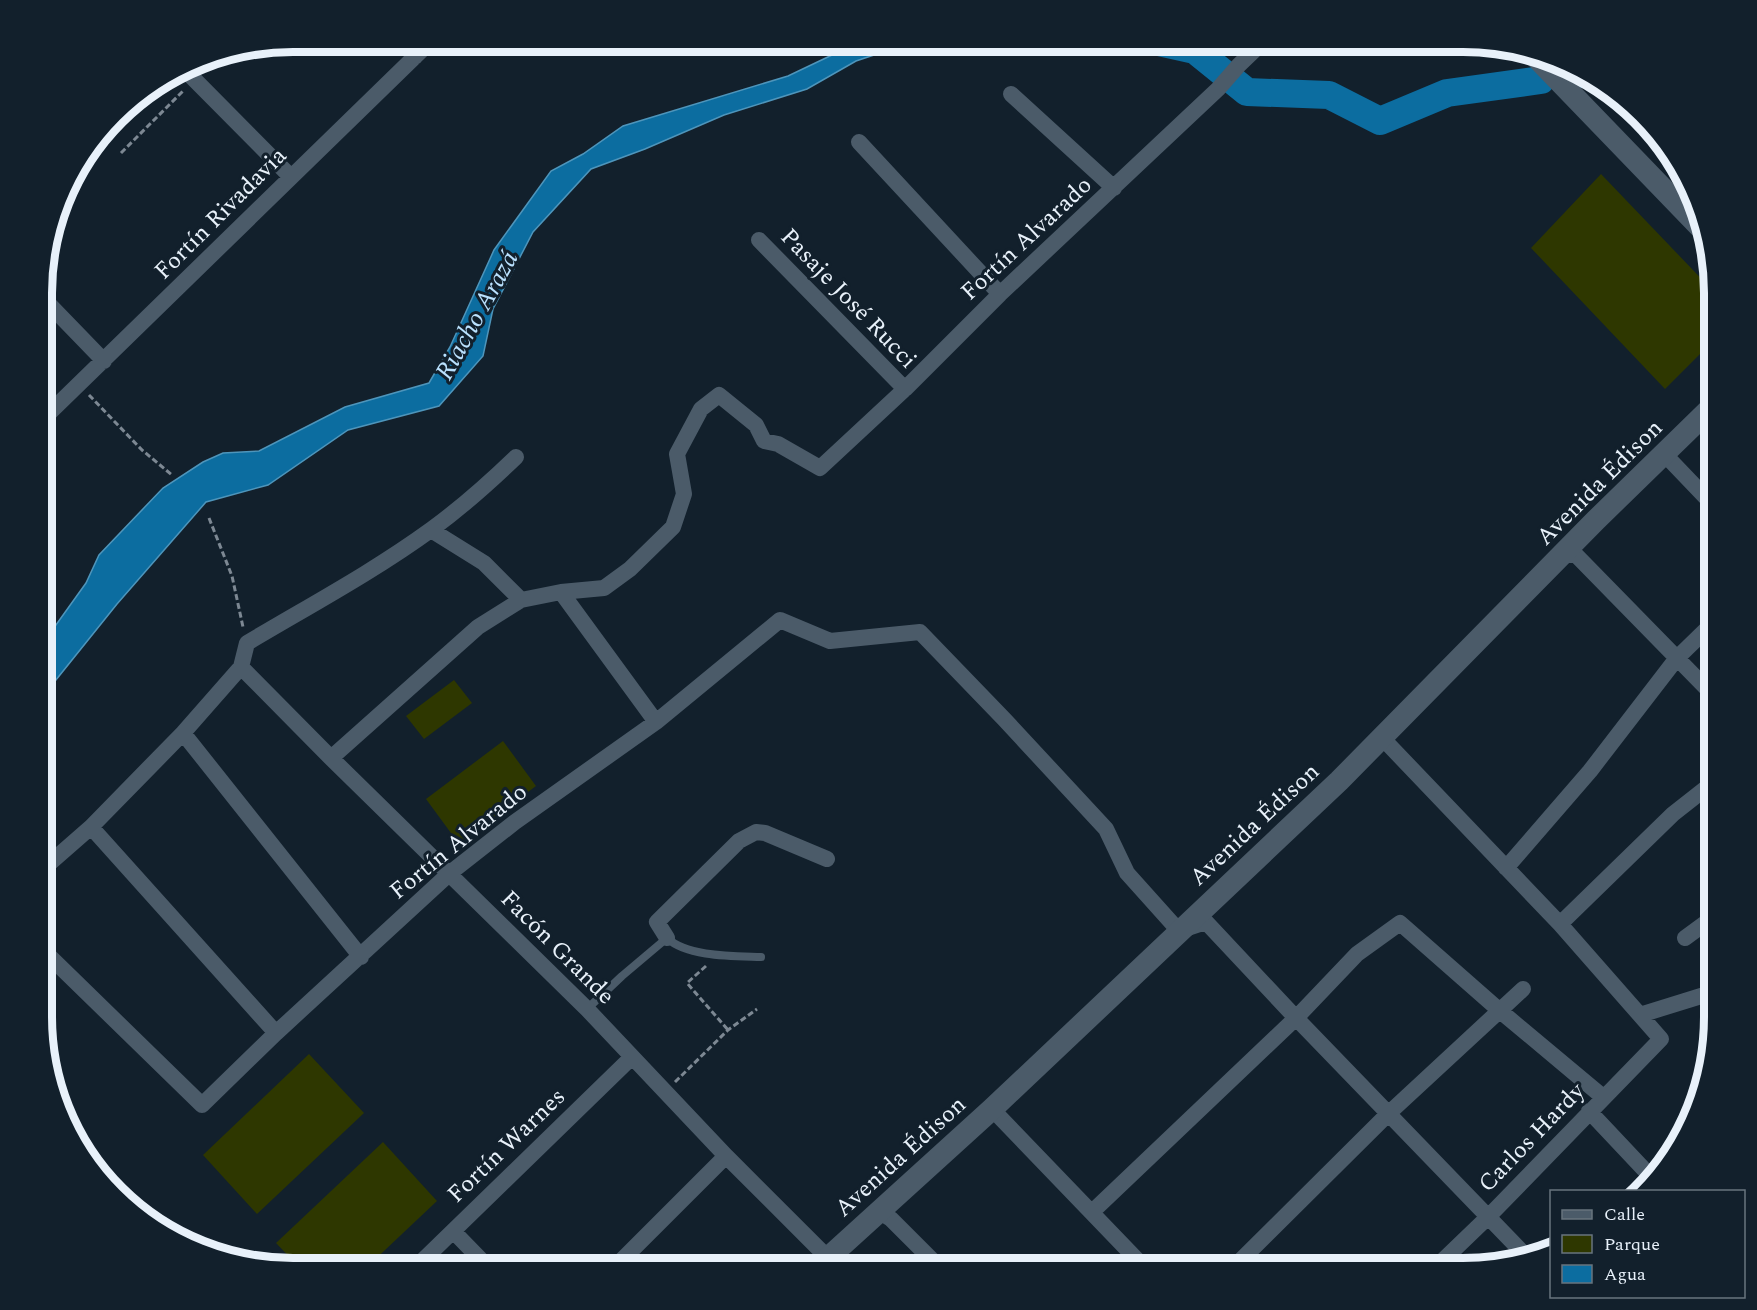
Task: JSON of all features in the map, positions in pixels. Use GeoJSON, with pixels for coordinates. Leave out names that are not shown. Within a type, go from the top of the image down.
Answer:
{"type":"FeatureCollection","features":[{"type":"Feature","properties":{"kind":"main road"},"geometry":{"type":"LineString","coordinates":[[1545,67],[1693,220]]}},
{"type":"Feature","properties":{"kind":"main road","name":"Avenida Édison"},"geometry":{"type":"LineString","coordinates":[[835,1258],[1206,922],[1388,744],[1704,415]]}},
{"type":"Feature","properties":{"kind":"main road","name":"Avenida Édison"},"geometry":{"type":"LineString","coordinates":[[996,1113],[1179,931],[1340,781],[1704,427]]}},
{"type":"Feature","properties":{"kind":"street"},"geometry":{"type":"LineString","coordinates":[[410,52],[415,57]]}},
{"type":"Feature","properties":{"kind":"street","name":"Fortín Rivadavia"},"geometry":{"type":"LineString","coordinates":[[52,410],[420,52]]}},
{"type":"Feature","properties":{"kind":"street","name":"Fortín Alvarado"},"geometry":{"type":"LineString","coordinates":[[561,592],[604,588],[630,569],[673,527],[684,494],[678,454],[701,409],[719,395],[756,424],[764,441],[778,444],[820,468],[1218,88],[1252,52]]}},
{"type":"Feature","properties":{"kind":"street"},"geometry":{"type":"LineString","coordinates":[[190,76],[291,177]]}},
{"type":"Feature","properties":{"kind":"street"},"geometry":{"type":"LineString","coordinates":[[1011,94],[1114,188]]}},
{"type":"Feature","properties":{"kind":"street"},"geometry":{"type":"LineString","coordinates":[[859,142],[1000,294]]}},
{"type":"Feature","properties":{"kind":"street","name":"Pasaje José Rucci"},"geometry":{"type":"LineString","coordinates":[[759,240],[905,389]]}},
{"type":"Feature","properties":{"kind":"street"},"geometry":{"type":"LineString","coordinates":[[52,307],[104,361]]}},
{"type":"Feature","properties":{"kind":"street"},"geometry":{"type":"LineString","coordinates":[[52,861],[91,826],[183,733],[241,667],[247,643],[431,530],[476,495],[516,457]]}},
{"type":"Feature","properties":{"kind":"street"},"geometry":{"type":"LineString","coordinates":[[1670,460],[1704,496]]}},
{"type":"Feature","properties":{"kind":"street"},"geometry":{"type":"LineString","coordinates":[[431,530],[484,563],[521,600]]}},
{"type":"Feature","properties":{"kind":"street"},"geometry":{"type":"LineString","coordinates":[[1570,555],[1704,686]]}},
{"type":"Feature","properties":{"kind":"street"},"geometry":{"type":"LineString","coordinates":[[331,758],[478,627],[521,600],[561,592],[656,722]]}},
{"type":"Feature","properties":{"kind":"street","name":"Fortín Alvarado"},"geometry":{"type":"LineString","coordinates":[[52,959],[202,1105],[276,1033],[450,873],[515,822],[656,722],[780,620],[830,641],[920,632],[1106,829],[1127,873],[1179,931]]}},
{"type":"Feature","properties":{"kind":"street"},"geometry":{"type":"LineString","coordinates":[[1506,868],[1590,771],[1677,658],[1704,632]]}},
{"type":"Feature","properties":{"kind":"street","name":"Facón Grande"},"geometry":{"type":"LineString","coordinates":[[241,667],[587,1009],[822,1258]]}},
{"type":"Feature","properties":{"kind":"street"},"geometry":{"type":"LineString","coordinates":[[183,733],[361,957]]}},
{"type":"Feature","properties":{"kind":"street"},"geometry":{"type":"LineString","coordinates":[[1388,744],[1560,924],[1640,1015],[1704,995]]}},
{"type":"Feature","properties":{"kind":"street"},"geometry":{"type":"LineString","coordinates":[[1560,924],[1673,814],[1704,790]]}},
{"type":"Feature","properties":{"kind":"street"},"geometry":{"type":"LineString","coordinates":[[91,826],[276,1033]]}},
{"type":"Feature","properties":{"kind":"street"},"geometry":{"type":"LineString","coordinates":[[667,938],[657,922],[739,841],[756,832],[765,833],[827,859]]}},
{"type":"Feature","properties":{"kind":"street"},"geometry":{"type":"LineString","coordinates":[[1179,931],[1206,922],[1521,1250]]}},
{"type":"Feature","properties":{"kind":"street"},"geometry":{"type":"LineString","coordinates":[[1092,1212],[1296,1018],[1357,954],[1400,922],[1499,1010],[1603,1096]]}},
{"type":"Feature","properties":{"kind":"street"},"geometry":{"type":"LineString","coordinates":[[1685,938],[1704,924]]}},
{"type":"Feature","properties":{"kind":"street"},"geometry":{"type":"LineString","coordinates":[[1243,1258],[1388,1114],[1523,989]]}},
{"type":"Feature","properties":{"kind":"street","name":"Carlos Hardy"},"geometry":{"type":"LineString","coordinates":[[1445,1258],[1661,1039],[1640,1015]]}},
{"type":"Feature","properties":{"kind":"street","name":"Fortín Warnes"},"geometry":{"type":"LineString","coordinates":[[425,1258],[632,1057]]}},
{"type":"Feature","properties":{"kind":"street"},"geometry":{"type":"LineString","coordinates":[[1589,1111],[1647,1173]]}},
{"type":"Feature","properties":{"kind":"street"},"geometry":{"type":"LineString","coordinates":[[996,1113],[1136,1258]]}},
{"type":"Feature","properties":{"kind":"street"},"geometry":{"type":"LineString","coordinates":[[624,1258],[726,1156]]}},
{"type":"Feature","properties":{"kind":"street"},"geometry":{"type":"LineString","coordinates":[[885,1215],[930,1258]]}},
{"type":"Feature","properties":{"kind":"street"},"geometry":{"type":"LineString","coordinates":[[453,1230],[480,1258]]}},
{"type":"Feature","properties":{"kind":"lane"},"geometry":{"type":"LineString","coordinates":[[587,1009],[667,938],[675,946],[718,955],[761,957]]}},
{"type":"Feature","properties":{"kind":"path"},"geometry":{"type":"LineString","coordinates":[[121,153],[189,76]]}},
{"type":"Feature","properties":{"kind":"path"},"geometry":{"type":"LineString","coordinates":[[78,384],[142,450],[172,475]]}},
{"type":"Feature","properties":{"kind":"path"},"geometry":{"type":"LineString","coordinates":[[209,518],[232,576],[247,643]]}},
{"type":"Feature","properties":{"kind":"path"},"geometry":{"type":"LineString","coordinates":[[718,955],[687,983],[728,1030]]}},
{"type":"Feature","properties":{"kind":"path"},"geometry":{"type":"LineString","coordinates":[[665,1092],[728,1030],[757,1009]]}},
{"type":"Feature","properties":{"kind":"green space"},"geometry":{"type":"Polygon","coordinates":[[[1601,174],[1704,282],[1704,350],[1665,389],[1531,248],[1601,174]]]}},
{"type":"Feature","properties":{"kind":"green space"},"geometry":{"type":"Polygon","coordinates":[[[454,680],[472,703],[424,739],[406,716],[454,680]]]}},
{"type":"Feature","properties":{"kind":"green space"},"geometry":{"type":"Polygon","coordinates":[[[503,741],[536,786],[459,844],[426,799],[503,741]]]}},
{"type":"Feature","properties":{"kind":"green space"},"geometry":{"type":"Polygon","coordinates":[[[309,1054],[364,1113],[257,1214],[203,1155],[309,1054]]]}},
{"type":"Feature","properties":{"kind":"green space"},"geometry":{"type":"Polygon","coordinates":[[[383,1142],[437,1201],[377,1258],[290,1258],[276,1243],[383,1142]]]}},
{"type":"Feature","properties":{"kind":"water"},"geometry":{"type":"Polygon","coordinates":[[[835,52],[883,52],[856,61],[807,89],[724,115],[591,169],[533,232],[493,309],[483,356],[439,406],[348,430],[268,485],[206,502],[117,604],[52,685],[52,630],[86,583],[99,555],[163,488],[203,462],[223,453],[259,451],[345,407],[429,383],[450,347],[494,250],[551,171],[583,154],[623,126],[788,76],[835,52]]]}},
{"type":"Feature","properties":{"kind":"waterway","name":"Riacho Arazá"},"geometry":{"type":"LineString","coordinates":[[1197,52],[1247,92],[1329,95],[1380,121],[1447,93],[1541,80]]}}]}
